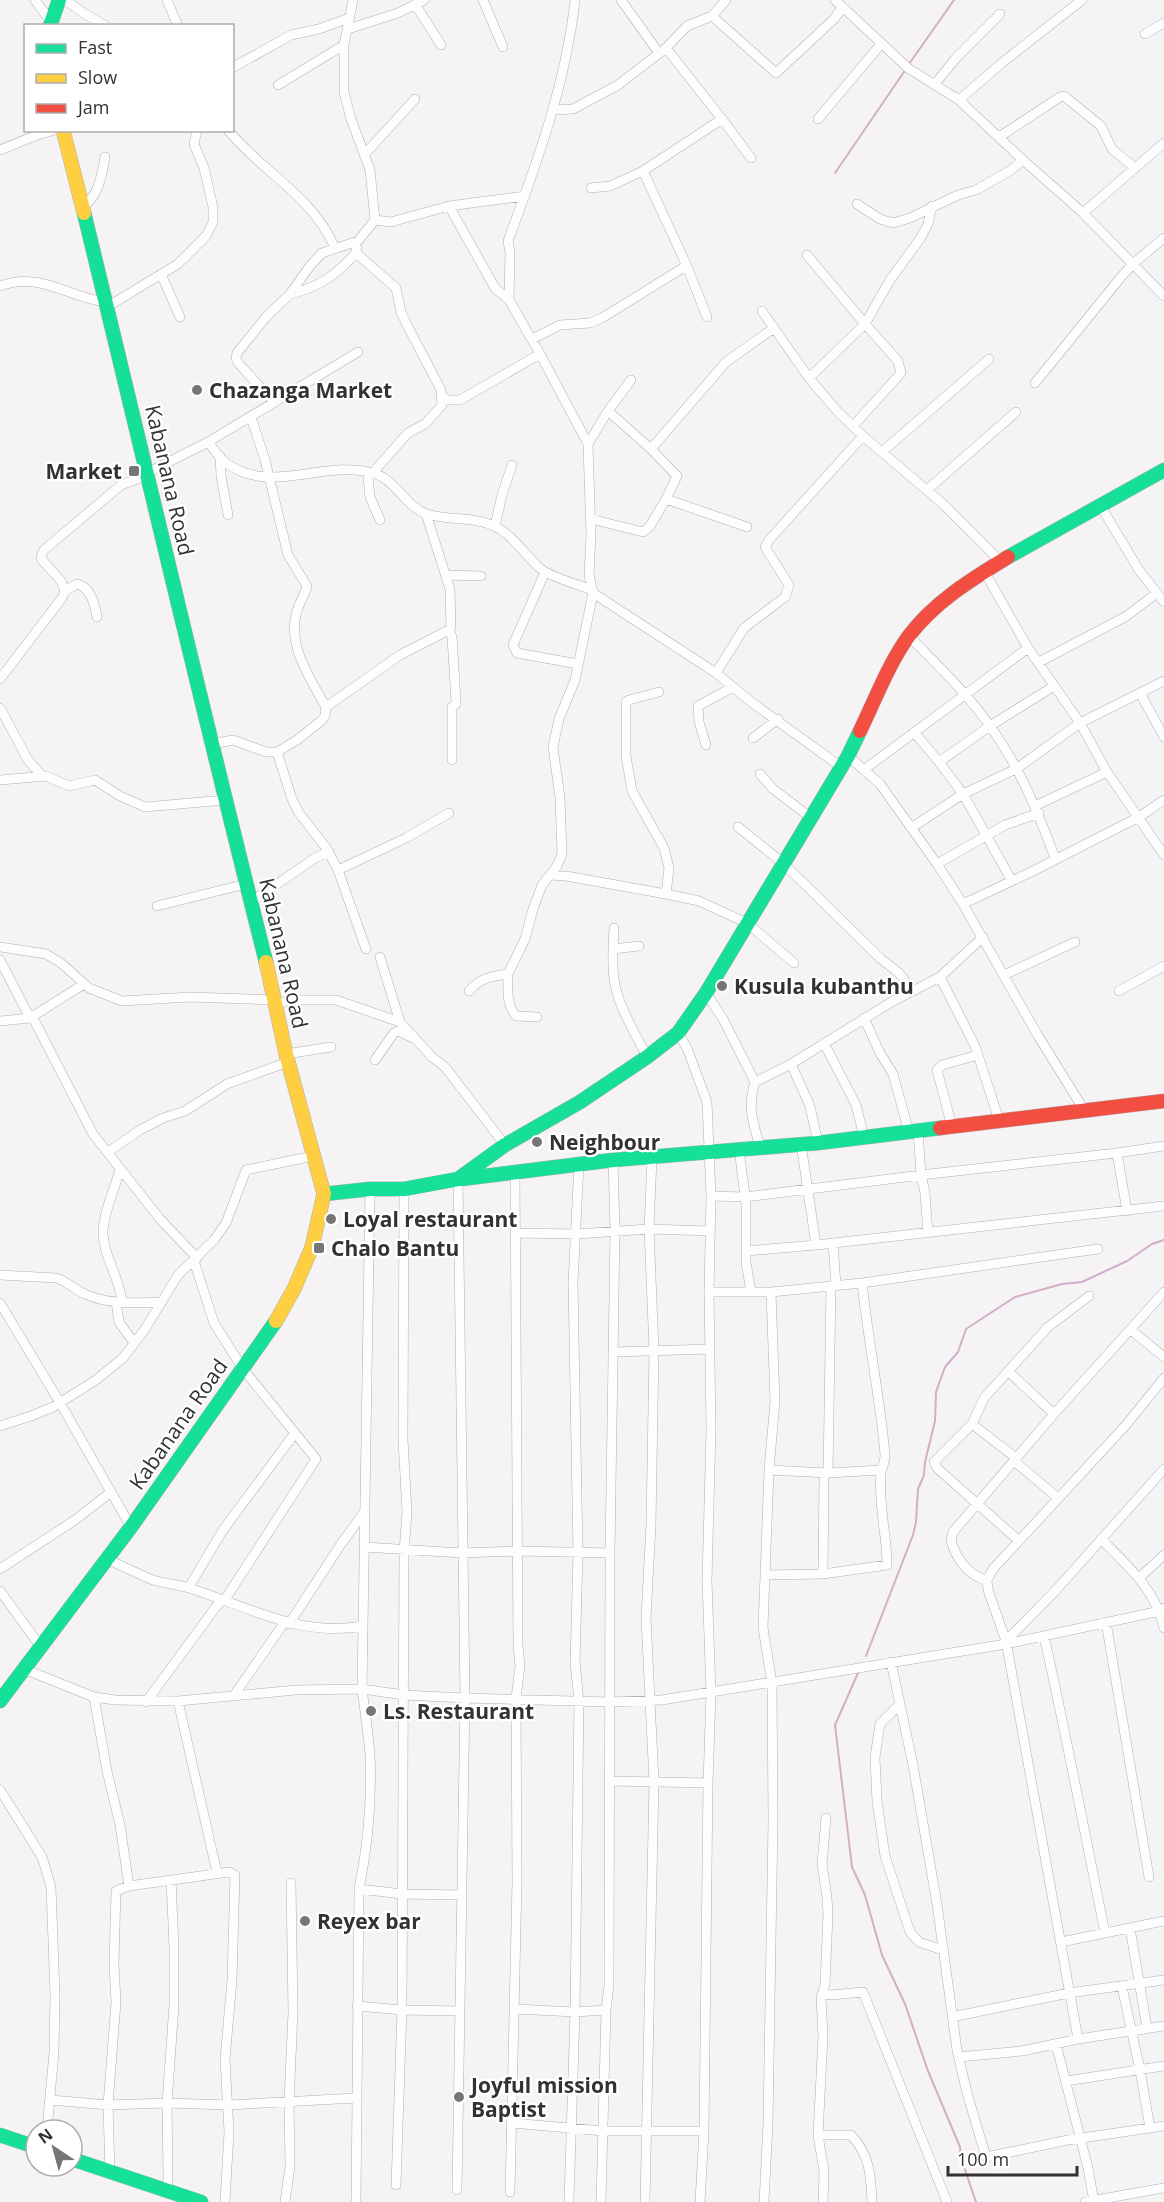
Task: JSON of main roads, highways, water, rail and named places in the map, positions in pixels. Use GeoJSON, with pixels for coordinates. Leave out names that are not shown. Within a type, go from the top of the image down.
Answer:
{"type":"FeatureCollection","features":[{"type":"Feature","properties":{"kind":"waterway"},"geometry":{"type":"LineString","coordinates":[[909,64],[954,0]]}},
{"type":"Feature","properties":{"kind":"waterway"},"geometry":{"type":"LineString","coordinates":[[835,173],[906,69]]}},
{"type":"Feature","properties":{"kind":"waterway"},"geometry":{"type":"LineString","coordinates":[[866,1656],[913,1535],[918,1489],[924,1475],[935,1421],[936,1392],[945,1367],[958,1352],[966,1329],[1015,1297],[1062,1284],[1082,1282],[1127,1261],[1152,1244],[1164,1240]]}},
{"type":"Feature","properties":{"kind":"waterway"},"geometry":{"type":"LineString","coordinates":[[858,1673],[835,1725],[852,1867],[865,1895],[882,1955],[905,2004],[928,2071],[960,2147],[961,2158],[976,2202]]}},
{"type":"Feature","properties":{"kind":"place","name":"Chazanga Market"},"geometry":{"type":"Point","coordinates":[197,390]}},
{"type":"Feature","properties":{"kind":"place","name":"Market"},"geometry":{"type":"Point","coordinates":[134,471]}},
{"type":"Feature","properties":{"kind":"place","name":"Kusula kubanthu"},"geometry":{"type":"Point","coordinates":[722,986]}},
{"type":"Feature","properties":{"kind":"place","name":"Neighbour"},"geometry":{"type":"Point","coordinates":[537,1142]}},
{"type":"Feature","properties":{"kind":"place","name":"Loyal restaurant"},"geometry":{"type":"Point","coordinates":[331,1219]}},
{"type":"Feature","properties":{"kind":"place","name":"Chalo Bantu"},"geometry":{"type":"Point","coordinates":[319,1248]}},
{"type":"Feature","properties":{"kind":"place","name":"Ls. Restaurant"},"geometry":{"type":"Point","coordinates":[371,1711]}},
{"type":"Feature","properties":{"kind":"place","name":"Reyex bar"},"geometry":{"type":"Point","coordinates":[305,1921]}},
{"type":"Feature","properties":{"kind":"place","name":"Joyful mission Baptist"},"geometry":{"type":"Point","coordinates":[459,2097]}}]}
